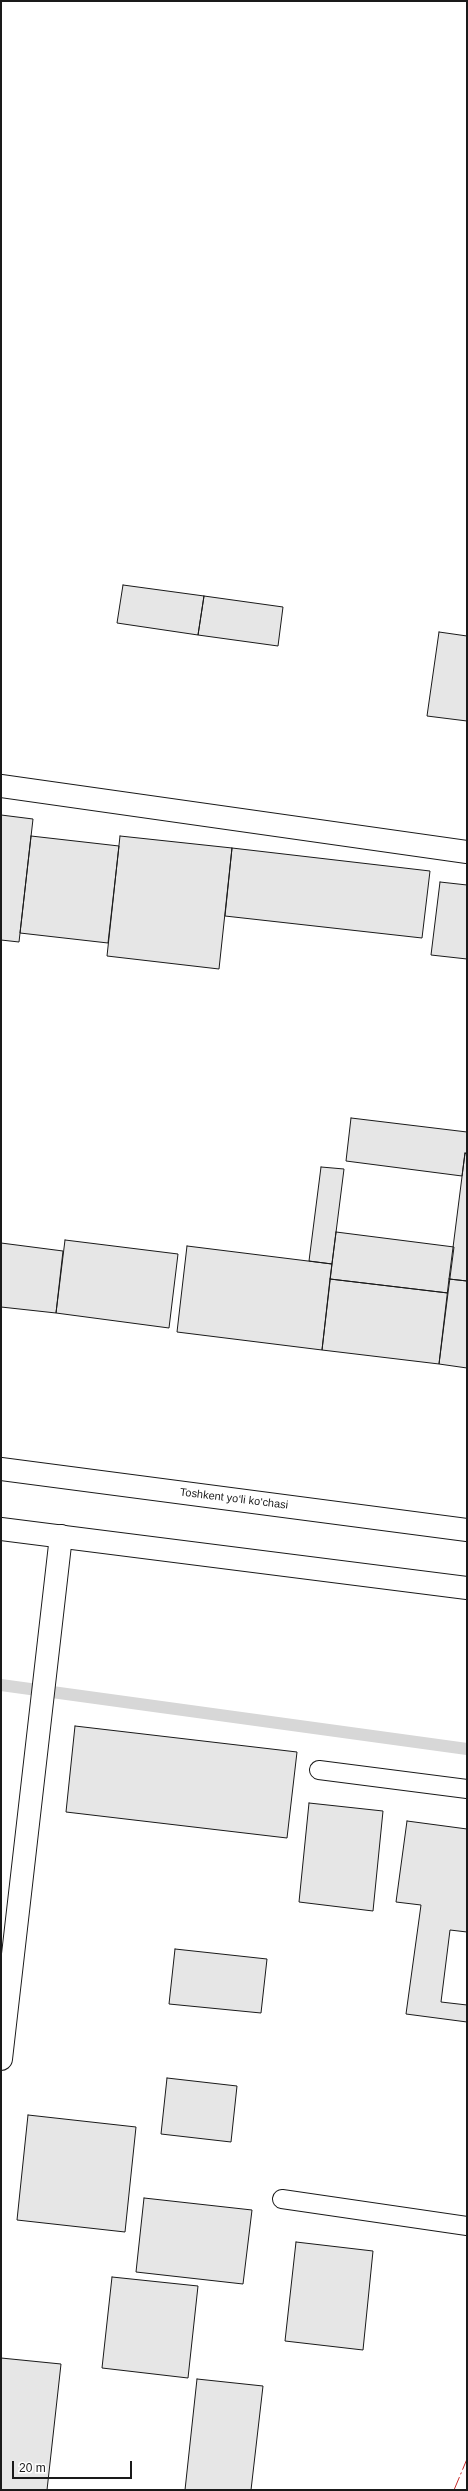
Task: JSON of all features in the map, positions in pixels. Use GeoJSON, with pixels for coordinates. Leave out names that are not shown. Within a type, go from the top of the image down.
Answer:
{"type":"FeatureCollection","features":[{"type":"Feature","properties":{"kind":"main road"},"geometry":{"type":"LineString","coordinates":[[1,786],[467,852]]}},
{"type":"Feature","properties":{"kind":"main road","name":"Toshkent yo‘li ko‘chasi"},"geometry":{"type":"LineString","coordinates":[[1,1469],[467,1530]]}},
{"type":"Feature","properties":{"kind":"main road"},"geometry":{"type":"LineString","coordinates":[[1,1529],[467,1588]]}},
{"type":"Feature","properties":{"kind":"main road"},"geometry":{"type":"LineString","coordinates":[[1,2059],[60,1536]]}},
{"type":"Feature","properties":{"kind":"lane"},"geometry":{"type":"LineString","coordinates":[[319,1770],[467,1789]]}},
{"type":"Feature","properties":{"kind":"lane"},"geometry":{"type":"LineString","coordinates":[[282,2199],[467,2226]]}},
{"type":"Feature","properties":{"kind":"building"},"geometry":{"type":"Polygon","coordinates":[[[123,585],[204,596],[198,635],[117,623],[123,585]]]}},
{"type":"Feature","properties":{"kind":"building"},"geometry":{"type":"Polygon","coordinates":[[[204,596],[283,607],[278,646],[198,635],[204,596]]]}},
{"type":"Feature","properties":{"kind":"building"},"geometry":{"type":"Polygon","coordinates":[[[439,632],[467,636],[467,721],[427,716],[439,632]]]}},
{"type":"Feature","properties":{"kind":"building"},"geometry":{"type":"Polygon","coordinates":[[[1,815],[33,819],[19,942],[1,940],[1,815]]]}},
{"type":"Feature","properties":{"kind":"building"},"geometry":{"type":"Polygon","coordinates":[[[31,836],[119,846],[108,943],[20,933],[31,836]]]}},
{"type":"Feature","properties":{"kind":"building"},"geometry":{"type":"Polygon","coordinates":[[[120,836],[232,848],[219,969],[107,956],[120,836]]]}},
{"type":"Feature","properties":{"kind":"building"},"geometry":{"type":"Polygon","coordinates":[[[232,848],[430,871],[422,938],[225,916],[232,848]]]}},
{"type":"Feature","properties":{"kind":"building"},"geometry":{"type":"Polygon","coordinates":[[[440,882],[467,885],[467,959],[431,955],[440,882]]]}},
{"type":"Feature","properties":{"kind":"building"},"geometry":{"type":"Polygon","coordinates":[[[351,1118],[467,1132],[467,1154],[465,1153],[462,1176],[346,1161],[351,1118]]]}},
{"type":"Feature","properties":{"kind":"building"},"geometry":{"type":"Polygon","coordinates":[[[465,1153],[467,1154],[467,1281],[449,1279],[465,1153]]]}},
{"type":"Feature","properties":{"kind":"building"},"geometry":{"type":"Polygon","coordinates":[[[321,1167],[344,1169],[332,1264],[309,1261],[321,1167]]]}},
{"type":"Feature","properties":{"kind":"building"},"geometry":{"type":"Polygon","coordinates":[[[336,1232],[454,1247],[448,1293],[330,1279],[336,1232]]]}},
{"type":"Feature","properties":{"kind":"building"},"geometry":{"type":"Polygon","coordinates":[[[65,1240],[178,1254],[169,1328],[56,1313],[65,1240]]]}},
{"type":"Feature","properties":{"kind":"building"},"geometry":{"type":"Polygon","coordinates":[[[1,1243],[63,1251],[56,1313],[1,1307],[1,1243]]]}},
{"type":"Feature","properties":{"kind":"building"},"geometry":{"type":"Polygon","coordinates":[[[187,1246],[332,1264],[322,1350],[177,1332],[187,1246]]]}},
{"type":"Feature","properties":{"kind":"building"},"geometry":{"type":"Polygon","coordinates":[[[330,1279],[448,1293],[439,1364],[322,1350],[330,1279]]]}},
{"type":"Feature","properties":{"kind":"building"},"geometry":{"type":"Polygon","coordinates":[[[449,1279],[467,1281],[467,1368],[439,1364],[449,1279]]]}},
{"type":"Feature","properties":{"kind":"building"},"geometry":{"type":"Polygon","coordinates":[[[75,1726],[297,1752],[287,1838],[66,1812],[75,1726]]]}},
{"type":"Feature","properties":{"kind":"building"},"geometry":{"type":"Polygon","coordinates":[[[309,1803],[383,1811],[373,1911],[299,1902],[309,1803]]]}},
{"type":"Feature","properties":{"kind":"building"},"geometry":{"type":"Polygon","coordinates":[[[407,1821],[467,1829],[467,1932],[450,1930],[441,2002],[467,2005],[467,2022],[406,2014],[421,1905],[396,1902],[407,1821]]]}},
{"type":"Feature","properties":{"kind":"building"},"geometry":{"type":"Polygon","coordinates":[[[175,1949],[267,1959],[261,2013],[169,2004],[175,1949]]]}},
{"type":"Feature","properties":{"kind":"building"},"geometry":{"type":"Polygon","coordinates":[[[167,2078],[237,2086],[231,2142],[161,2134],[167,2078]]]}},
{"type":"Feature","properties":{"kind":"building"},"geometry":{"type":"Polygon","coordinates":[[[28,2115],[136,2127],[125,2232],[17,2220],[28,2115]]]}},
{"type":"Feature","properties":{"kind":"building"},"geometry":{"type":"Polygon","coordinates":[[[144,2198],[252,2210],[243,2284],[136,2272],[144,2198]]]}},
{"type":"Feature","properties":{"kind":"building"},"geometry":{"type":"Polygon","coordinates":[[[296,2242],[373,2251],[363,2350],[285,2341],[296,2242]]]}},
{"type":"Feature","properties":{"kind":"building"},"geometry":{"type":"Polygon","coordinates":[[[112,2277],[198,2286],[188,2378],[102,2368],[112,2277]]]}},
{"type":"Feature","properties":{"kind":"building"},"geometry":{"type":"Polygon","coordinates":[[[1,2358],[61,2364],[47,2490],[1,2490],[1,2358]]]}},
{"type":"Feature","properties":{"kind":"building"},"geometry":{"type":"Polygon","coordinates":[[[197,2379],[263,2386],[251,2490],[185,2490],[197,2379]]]}},
{"type":"Feature","properties":{"kind":"waterway"},"geometry":{"type":"LineString","coordinates":[[1,1685],[467,1749]]}},
{"type":"Feature","properties":{"kind":"power"},"geometry":{"type":"LineString","coordinates":[[454,2490],[467,2459]]}}]}
